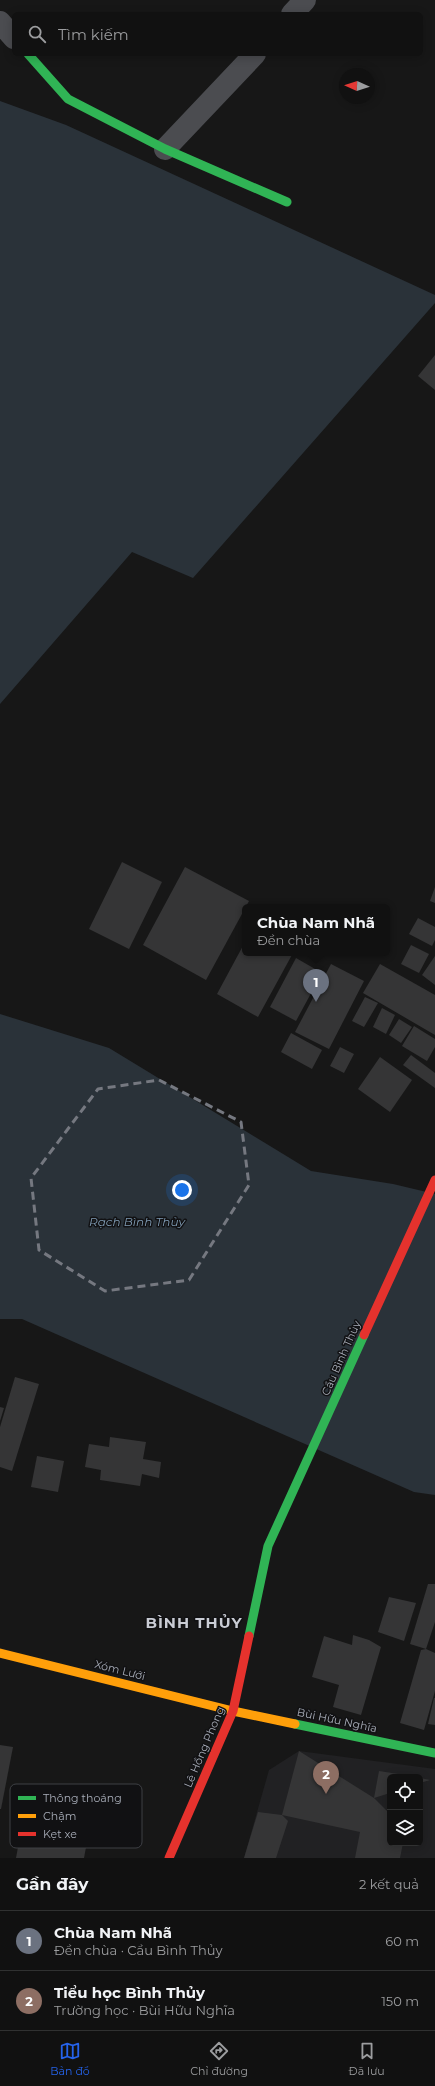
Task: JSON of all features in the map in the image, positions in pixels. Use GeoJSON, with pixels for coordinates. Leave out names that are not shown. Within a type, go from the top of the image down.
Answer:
{"type":"FeatureCollection","features":[{"type":"Feature","properties":{"kind":"main road"},"geometry":{"type":"LineString","coordinates":[[30,56],[68,99],[165,149],[287,202]]}},
{"type":"Feature","properties":{"kind":"main road","name":"Cầu Bình Thủy"},"geometry":{"type":"LineString","coordinates":[[268,1546],[435,1180]]}},
{"type":"Feature","properties":{"kind":"main road","name":"Lê Hồng Phong"},"geometry":{"type":"LineString","coordinates":[[169,1858],[233,1711],[268,1546]]}},
{"type":"Feature","properties":{"kind":"main road","name":"Xóm Lưới"},"geometry":{"type":"LineString","coordinates":[[0,1653],[233,1711]]}},
{"type":"Feature","properties":{"kind":"main road","name":"Bùi Hữu Nghĩa"},"geometry":{"type":"LineString","coordinates":[[233,1711],[435,1752]]}},
{"type":"Feature","properties":{"kind":"street"},"geometry":{"type":"LineString","coordinates":[[294,12],[306,0]]}},
{"type":"Feature","properties":{"kind":"street"},"geometry":{"type":"LineString","coordinates":[[0,22],[12,36]]}},
{"type":"Feature","properties":{"kind":"street"},"geometry":{"type":"LineString","coordinates":[[165,149],[253,56]]}},
{"type":"Feature","properties":{"kind":"highlighted area"},"geometry":{"type":"Polygon","coordinates":[[[159,1080],[241,1122],[249,1185],[189,1280],[105,1291],[39,1250],[31,1178],[98,1089],[159,1080]]]}},
{"type":"Feature","properties":{"kind":"shaded area"},"geometry":{"type":"Polygon","coordinates":[[[299,1751],[435,1769],[435,1858],[244,1858],[269,1770],[299,1751]]]}},
{"type":"Feature","properties":{"kind":"water"},"geometry":{"type":"Polygon","coordinates":[[[0,101],[66,125],[435,295],[435,303],[193,578],[132,552],[0,704],[0,101]]]}},
{"type":"Feature","properties":{"kind":"water","name":"Rạch Bình Thủy"},"geometry":{"type":"Polygon","coordinates":[[[0,1014],[109,1048],[311,1171],[393,1184],[435,1194],[435,1495],[414,1492],[22,1319],[0,1319],[0,1014]]]}},
{"type":"Feature","properties":{"kind":"building"},"geometry":{"type":"Polygon","coordinates":[[[435,355],[435,390],[418,376],[435,355]]]}},
{"type":"Feature","properties":{"kind":"building"},"geometry":{"type":"Polygon","coordinates":[[[122,862],[162,882],[129,949],[89,929],[122,862]]]}},
{"type":"Feature","properties":{"kind":"building"},"geometry":{"type":"Polygon","coordinates":[[[185,867],[249,901],[247,904],[242,904],[242,914],[206,980],[143,945],[185,867]]]}},
{"type":"Feature","properties":{"kind":"building"},"geometry":{"type":"Polygon","coordinates":[[[435,887],[435,903],[430,901],[435,887]]]}},
{"type":"Feature","properties":{"kind":"building"},"geometry":{"type":"Polygon","coordinates":[[[418,918],[435,927],[435,940],[432,946],[409,934],[418,918]]]}},
{"type":"Feature","properties":{"kind":"building"},"geometry":{"type":"Polygon","coordinates":[[[411,945],[429,954],[419,973],[401,964],[411,945]]]}},
{"type":"Feature","properties":{"kind":"building"},"geometry":{"type":"Polygon","coordinates":[[[242,948],[242,956],[291,956],[258,1017],[217,994],[242,948]]]}},
{"type":"Feature","properties":{"kind":"building"},"geometry":{"type":"Polygon","coordinates":[[[435,956],[435,985],[422,975],[435,956]]]}},
{"type":"Feature","properties":{"kind":"building"},"geometry":{"type":"Polygon","coordinates":[[[296,958],[322,973],[296,1021],[270,1007],[296,958]]]}},
{"type":"Feature","properties":{"kind":"building"},"geometry":{"type":"Polygon","coordinates":[[[331,964],[364,981],[329,1049],[295,1032],[331,964]]]}},
{"type":"Feature","properties":{"kind":"building"},"geometry":{"type":"Polygon","coordinates":[[[380,964],[435,995],[435,1035],[363,993],[380,964]]]}},
{"type":"Feature","properties":{"kind":"building"},"geometry":{"type":"Polygon","coordinates":[[[365,997],[378,1003],[364,1027],[352,1021],[365,997]]]}},
{"type":"Feature","properties":{"kind":"building"},"geometry":{"type":"Polygon","coordinates":[[[382,1008],[395,1015],[386,1034],[373,1027],[382,1008]]]}},
{"type":"Feature","properties":{"kind":"building"},"geometry":{"type":"Polygon","coordinates":[[[399,1019],[412,1027],[401,1043],[389,1035],[399,1019]]]}},
{"type":"Feature","properties":{"kind":"building"},"geometry":{"type":"Polygon","coordinates":[[[414,1026],[435,1039],[435,1047],[427,1061],[402,1046],[414,1026]]]}},
{"type":"Feature","properties":{"kind":"building"},"geometry":{"type":"Polygon","coordinates":[[[291,1033],[322,1050],[312,1069],[281,1052],[291,1033]]]}},
{"type":"Feature","properties":{"kind":"building"},"geometry":{"type":"Polygon","coordinates":[[[340,1047],[354,1054],[344,1073],[330,1066],[340,1047]]]}},
{"type":"Feature","properties":{"kind":"building"},"geometry":{"type":"Polygon","coordinates":[[[411,1055],[435,1073],[435,1088],[403,1065],[411,1055]]]}},
{"type":"Feature","properties":{"kind":"building"},"geometry":{"type":"Polygon","coordinates":[[[380,1057],[412,1080],[390,1112],[358,1089],[380,1057]]]}},
{"type":"Feature","properties":{"kind":"building"},"geometry":{"type":"Polygon","coordinates":[[[15,1377],[39,1384],[12,1471],[0,1467],[0,1427],[15,1377]]]}},
{"type":"Feature","properties":{"kind":"building"},"geometry":{"type":"Polygon","coordinates":[[[0,1407],[4,1408],[0,1421],[0,1407]]]}},
{"type":"Feature","properties":{"kind":"building"},"geometry":{"type":"Polygon","coordinates":[[[110,1437],[146,1442],[143,1459],[161,1462],[159,1478],[142,1474],[140,1486],[100,1480],[101,1470],[85,1467],[89,1444],[109,1447],[110,1437]]]}},
{"type":"Feature","properties":{"kind":"building"},"geometry":{"type":"Polygon","coordinates":[[[37,1456],[64,1461],[58,1492],[31,1487],[37,1456]]]}},
{"type":"Feature","properties":{"kind":"building"},"geometry":{"type":"Polygon","coordinates":[[[428,1584],[435,1584],[435,1622],[426,1649],[410,1644],[428,1584]]]}},
{"type":"Feature","properties":{"kind":"building"},"geometry":{"type":"Polygon","coordinates":[[[389,1597],[416,1603],[404,1641],[378,1632],[389,1597]]]}},
{"type":"Feature","properties":{"kind":"building"},"geometry":{"type":"Polygon","coordinates":[[[353,1635],[369,1640],[381,1647],[361,1715],[333,1707],[339,1685],[312,1677],[324,1636],[352,1645],[353,1635]]]}},
{"type":"Feature","properties":{"kind":"building"},"geometry":{"type":"Polygon","coordinates":[[[426,1649],[435,1653],[435,1691],[424,1730],[400,1723],[421,1650],[426,1649]]]}},
{"type":"Feature","properties":{"kind":"building"},"geometry":{"type":"Polygon","coordinates":[[[435,1698],[435,1725],[428,1724],[435,1698]]]}},
{"type":"Feature","properties":{"kind":"building"},"geometry":{"type":"Polygon","coordinates":[[[0,1745],[13,1747],[1,1809],[0,1809],[0,1745]]]}},
{"type":"Feature","properties":{"kind":"building"},"geometry":{"type":"Polygon","coordinates":[[[299,1751],[374,1798],[387,1811],[387,1846],[402,1846],[400,1858],[355,1858],[360,1832],[282,1815],[299,1751]]]}},
{"type":"Feature","properties":{"kind":"building"},"geometry":{"type":"Polygon","coordinates":[[[379,1771],[398,1774],[387,1774],[387,1794],[374,1798],[379,1771]]]}},
{"type":"Feature","properties":{"kind":"building"},"geometry":{"type":"Polygon","coordinates":[[[423,1779],[430,1780],[423,1782],[423,1779]]]}},
{"type":"Feature","properties":{"kind":"building"},"geometry":{"type":"Polygon","coordinates":[[[258,1812],[282,1815],[288,1821],[276,1858],[244,1858],[258,1812]]]}},
{"type":"Feature","properties":{"kind":"building"},"geometry":{"type":"Polygon","coordinates":[[[18,1848],[86,1848],[84,1858],[16,1858],[18,1848]]]}},
{"type":"Feature","properties":{"kind":"traffic: fast"},"geometry":{"type":"LineString","coordinates":[[30,56],[68,99],[165,149],[287,202]]}},
{"type":"Feature","properties":{"kind":"traffic: fast"},"geometry":{"type":"LineString","coordinates":[[249,1636],[268,1546],[364,1335]]}},
{"type":"Feature","properties":{"kind":"traffic: fast"},"geometry":{"type":"LineString","coordinates":[[295,1724],[435,1753]]}},
{"type":"Feature","properties":{"kind":"traffic: slow"},"geometry":{"type":"LineString","coordinates":[[0,1653],[233,1711],[295,1724]]}},
{"type":"Feature","properties":{"kind":"traffic: jam"},"geometry":{"type":"LineString","coordinates":[[364,1335],[435,1180]]}},
{"type":"Feature","properties":{"kind":"traffic: jam"},"geometry":{"type":"LineString","coordinates":[[169,1858],[233,1711],[249,1636]]}},
{"type":"Feature","properties":{"kind":"place","name":"Chùa Nam Nhã"},"geometry":{"type":"Point","coordinates":[316,1002]}},
{"type":"Feature","properties":{"kind":"place","name":"Tiểu học Bình Thủy"},"geometry":{"type":"Point","coordinates":[326,1794]}},
{"type":"Feature","properties":{"kind":"district","name":"BÌNH THỦY"},"geometry":{"type":"Point","coordinates":[194,1623]}}]}
